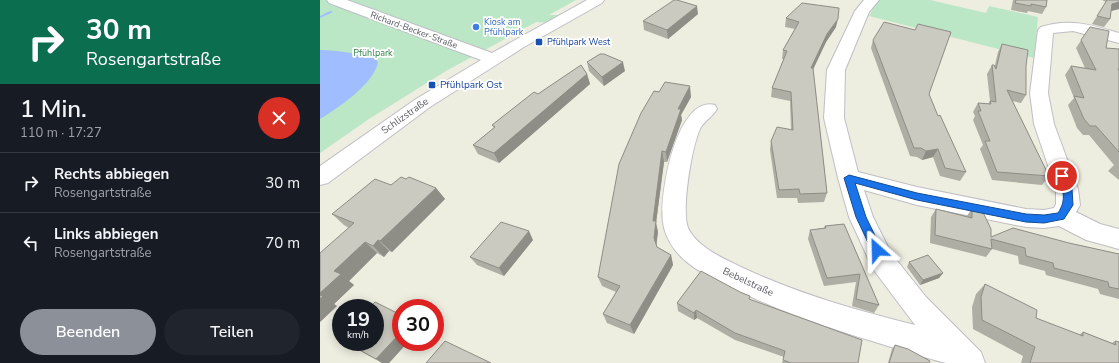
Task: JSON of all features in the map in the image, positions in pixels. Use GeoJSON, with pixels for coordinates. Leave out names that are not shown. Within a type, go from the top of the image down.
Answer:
{"type":"FeatureCollection","features":[{"type":"Feature","properties":{"kind":"street","name":"Richard-Becker-Straße"},"geometry":{"type":"LineString","coordinates":[[334,0],[494,59]]}},
{"type":"Feature","properties":{"kind":"street","name":"Schlizstraße"},"geometry":{"type":"LineString","coordinates":[[320,177],[423,103],[494,59],[597,0]]}},
{"type":"Feature","properties":{"kind":"street"},"geometry":{"type":"LineString","coordinates":[[872,0],[862,11],[836,70],[834,118],[849,178],[861,217],[882,261],[916,306],[964,357]]}},
{"type":"Feature","properties":{"kind":"street"},"geometry":{"type":"LineString","coordinates":[[1061,216],[1068,205],[1067,189],[1044,124],[1039,93],[1046,30],[1054,26],[1066,26],[1119,38]]}},
{"type":"Feature","properties":{"kind":"street","name":"Bebelstraße"},"geometry":{"type":"LineString","coordinates":[[708,109],[697,119],[688,134],[680,169],[674,208],[674,222],[680,236],[690,248],[704,260],[754,286],[817,312],[964,357]]}},
{"type":"Feature","properties":{"kind":"street"},"geometry":{"type":"LineString","coordinates":[[849,178],[917,196],[1026,218],[1044,219],[1061,216],[1095,233],[1119,239]]}},
{"type":"Feature","properties":{"kind":"green space","name":"Pfühlpark"},"geometry":{"type":"Polygon","coordinates":[[[320,0],[576,0],[549,15],[561,15],[548,23],[536,22],[446,71],[369,119],[320,153],[320,0]]]}},
{"type":"Feature","properties":{"kind":"green space"},"geometry":{"type":"Polygon","coordinates":[[[878,0],[930,0],[986,13],[989,6],[1038,17],[1034,58],[869,16],[878,0]]]}},
{"type":"Feature","properties":{"kind":"water"},"geometry":{"type":"Polygon","coordinates":[[[320,50],[341,51],[361,55],[375,58],[378,62],[370,79],[363,87],[336,109],[320,119],[320,50]]]}},
{"type":"Feature","properties":{"kind":"building"},"geometry":{"type":"Polygon","coordinates":[[[674,0],[697,6],[667,30],[643,21],[674,0]]]}},
{"type":"Feature","properties":{"kind":"building"},"geometry":{"type":"Polygon","coordinates":[[[1016,0],[1047,0],[1046,7],[1015,3],[1016,0]]]}},
{"type":"Feature","properties":{"kind":"building"},"geometry":{"type":"Polygon","coordinates":[[[1107,0],[1119,0],[1119,2],[1112,4],[1110,19],[1097,16],[1107,0]]]}},
{"type":"Feature","properties":{"kind":"building"},"geometry":{"type":"Polygon","coordinates":[[[802,3],[839,8],[838,19],[827,34],[811,68],[813,68],[827,193],[800,194],[799,189],[779,190],[771,141],[777,127],[793,130],[791,92],[772,88],[787,51],[783,50],[799,22],[786,18],[802,3]]]}},
{"type":"Feature","properties":{"kind":"building"},"geometry":{"type":"Polygon","coordinates":[[[884,22],[915,30],[918,24],[951,32],[929,94],[938,116],[940,115],[966,172],[945,168],[938,149],[926,151],[921,148],[914,148],[873,40],[884,22]]]}},
{"type":"Feature","properties":{"kind":"building"},"geometry":{"type":"Polygon","coordinates":[[[1090,27],[1109,31],[1106,48],[1119,49],[1119,152],[1096,126],[1090,126],[1084,119],[1074,96],[1084,98],[1071,66],[1096,70],[1081,40],[1090,27]]]}},
{"type":"Feature","properties":{"kind":"building"},"geometry":{"type":"Polygon","coordinates":[[[1002,44],[1028,50],[1026,66],[1026,95],[1007,90],[1049,176],[997,172],[985,141],[990,141],[978,111],[981,111],[978,103],[991,104],[990,101],[996,102],[992,65],[994,65],[996,69],[1002,44]]]}},
{"type":"Feature","properties":{"kind":"building"},"geometry":{"type":"Polygon","coordinates":[[[600,54],[604,54],[623,62],[602,77],[587,62],[600,54]]]}},
{"type":"Feature","properties":{"kind":"building"},"geometry":{"type":"Polygon","coordinates":[[[581,65],[587,74],[494,153],[473,145],[495,127],[492,125],[534,92],[538,94],[581,65]]]}},
{"type":"Feature","properties":{"kind":"building"},"geometry":{"type":"Polygon","coordinates":[[[665,82],[690,86],[678,109],[681,109],[666,152],[662,151],[653,221],[656,221],[654,238],[657,247],[671,255],[630,325],[603,314],[620,286],[598,277],[619,164],[641,113],[654,91],[659,92],[665,82]]]}},
{"type":"Feature","properties":{"kind":"building"},"geometry":{"type":"Polygon","coordinates":[[[401,177],[406,179],[409,177],[436,188],[380,241],[378,240],[373,246],[365,242],[334,271],[341,274],[320,293],[320,253],[354,223],[332,214],[375,179],[391,185],[401,177]]]}},
{"type":"Feature","properties":{"kind":"building"},"geometry":{"type":"Polygon","coordinates":[[[972,208],[982,210],[991,229],[991,237],[1013,228],[1069,243],[1119,254],[1119,289],[1109,287],[1108,282],[1054,268],[1053,263],[1026,256],[1025,248],[991,239],[992,249],[935,235],[936,209],[972,218],[972,208]]]}},
{"type":"Feature","properties":{"kind":"building"},"geometry":{"type":"Polygon","coordinates":[[[501,222],[529,231],[499,268],[470,257],[501,222]]]}},
{"type":"Feature","properties":{"kind":"building"},"geometry":{"type":"Polygon","coordinates":[[[844,224],[879,305],[856,299],[860,274],[827,278],[810,230],[826,228],[825,226],[844,224]]]}},
{"type":"Feature","properties":{"kind":"building"},"geometry":{"type":"Polygon","coordinates":[[[928,255],[943,273],[923,280],[909,262],[928,255]]]}},
{"type":"Feature","properties":{"kind":"building"},"geometry":{"type":"Polygon","coordinates":[[[701,271],[750,296],[749,299],[862,340],[858,363],[791,363],[783,360],[785,351],[735,333],[696,310],[694,313],[677,303],[701,271]]]}},
{"type":"Feature","properties":{"kind":"building"},"geometry":{"type":"Polygon","coordinates":[[[985,284],[1037,310],[1036,318],[1083,336],[1083,332],[1116,345],[1115,341],[1119,342],[1119,363],[1030,363],[1035,347],[982,320],[981,297],[985,284]]]}},
{"type":"Feature","properties":{"kind":"building"},"geometry":{"type":"Polygon","coordinates":[[[384,306],[392,310],[392,342],[384,350],[384,306]]]}},
{"type":"Feature","properties":{"kind":"building"},"geometry":{"type":"Polygon","coordinates":[[[445,341],[491,363],[426,363],[436,351],[444,351],[445,341]]]}},
{"type":"Feature","properties":{"kind":"building"},"geometry":{"type":"Polygon","coordinates":[[[895,345],[908,349],[930,361],[929,363],[889,363],[895,345]]]}},
{"type":"Feature","properties":{"kind":"building"},"geometry":{"type":"Polygon","coordinates":[[[361,351],[383,351],[376,359],[361,351]]]}},
{"type":"Feature","properties":{"kind":"waterway"},"geometry":{"type":"LineString","coordinates":[[320,17],[331,12]]}},
{"type":"Feature","properties":{"kind":"place","name":"Kiosk am Pfühlpark"},"geometry":{"type":"Point","coordinates":[476,27]}},
{"type":"Feature","properties":{"kind":"place","name":"Pfühlpark West"},"geometry":{"type":"Point","coordinates":[539,42]}},
{"type":"Feature","properties":{"kind":"place","name":"Pfühlpark Ost"},"geometry":{"type":"Point","coordinates":[432,85]}},
{"type":"Feature","properties":{"kind":"route"},"geometry":{"type":"LineString","coordinates":[[877,250],[861,217],[849,178],[917,196],[1026,218],[1044,219],[1061,216],[1068,205],[1067,189],[1062,176]]}}]}
